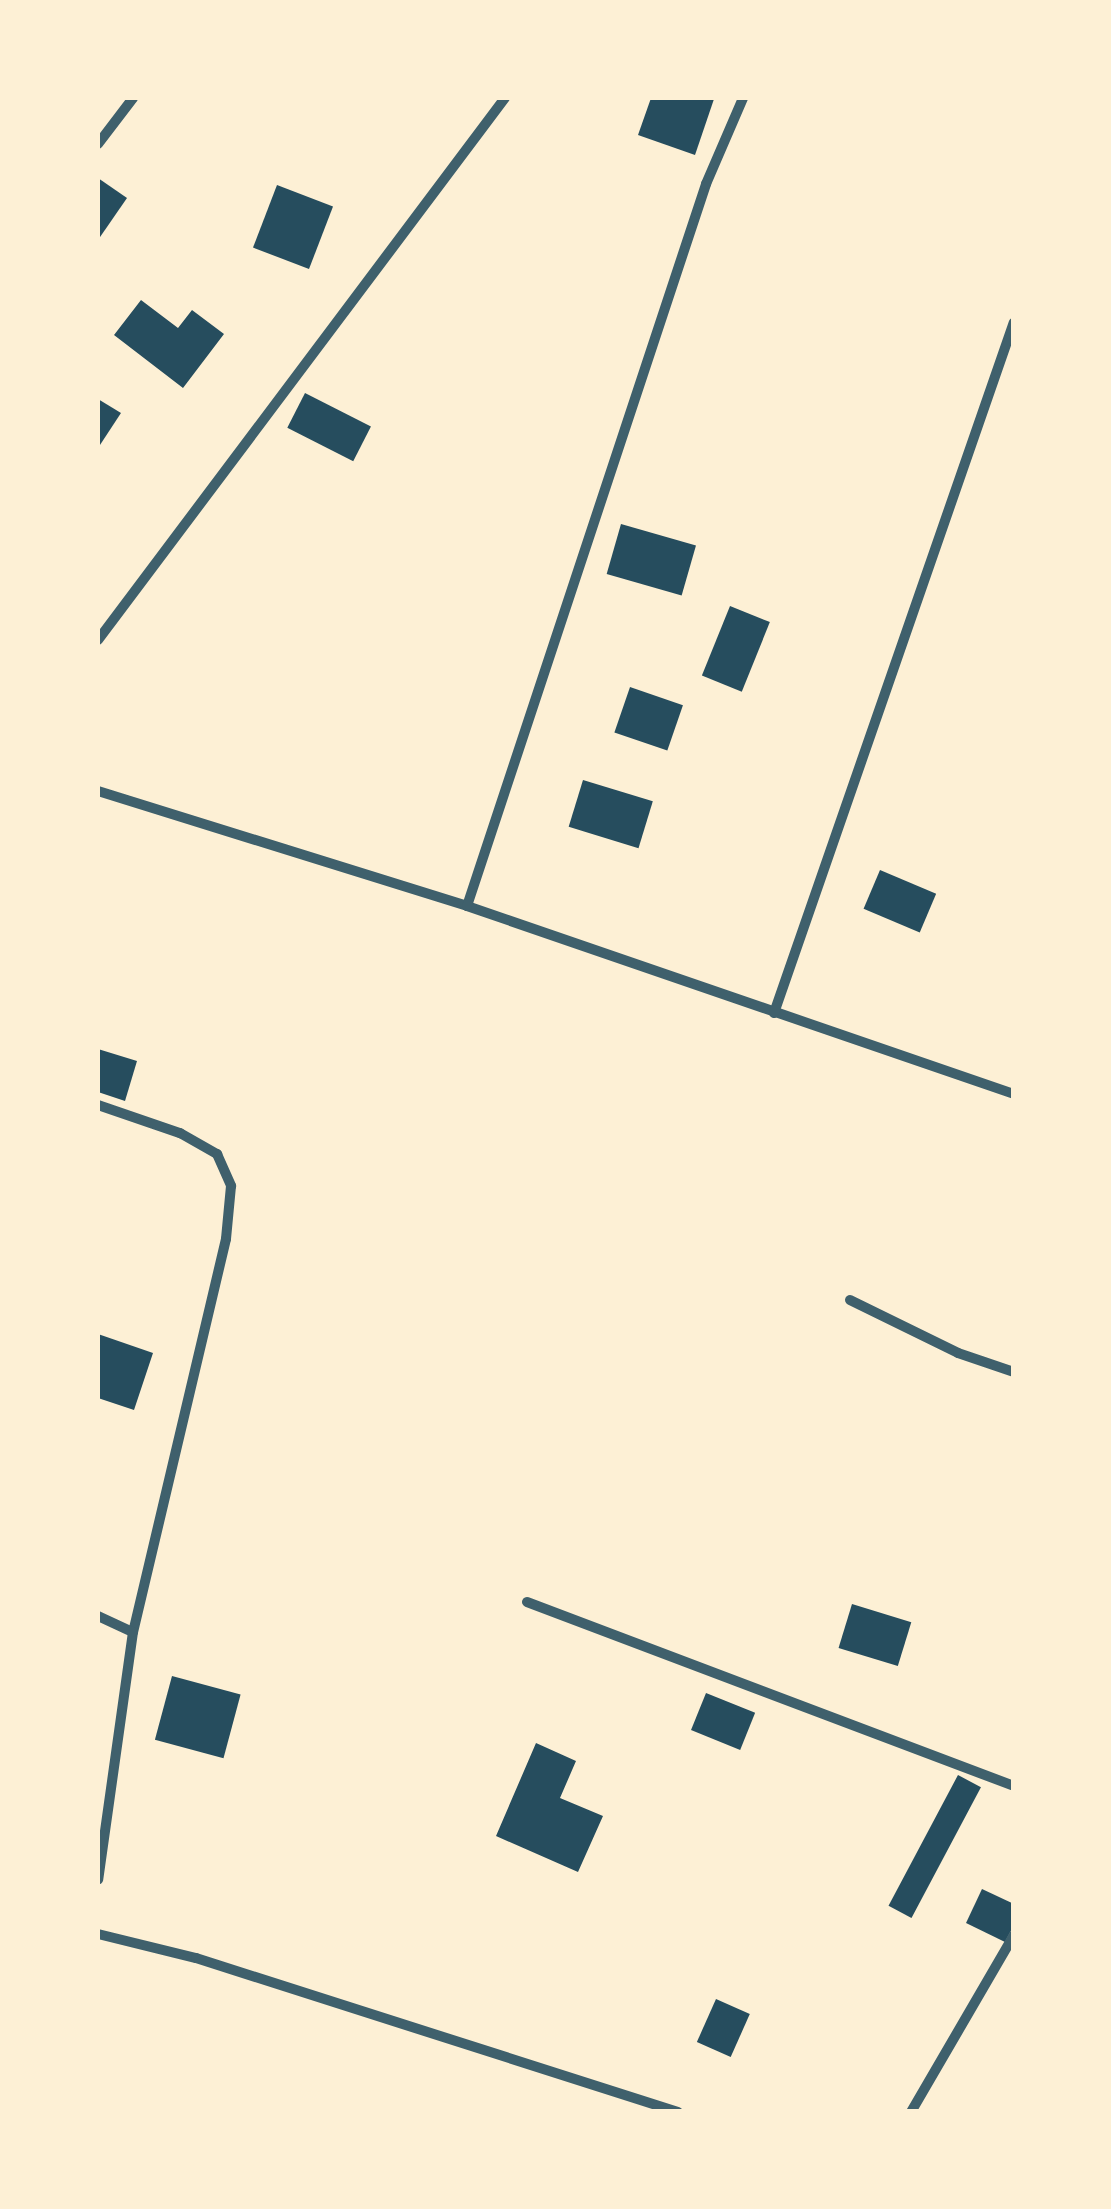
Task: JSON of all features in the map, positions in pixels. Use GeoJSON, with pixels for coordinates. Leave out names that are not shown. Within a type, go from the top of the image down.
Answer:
{"type":"FeatureCollection","features":[{"type":"Feature","properties":{"kind":"street"},"geometry":{"type":"LineString","coordinates":[[98,144],[132,98]]}},
{"type":"Feature","properties":{"kind":"street"},"geometry":{"type":"LineString","coordinates":[[98,640],[505,98]]}},
{"type":"Feature","properties":{"kind":"street"},"geometry":{"type":"LineString","coordinates":[[467,906],[706,184],[742,98]]}},
{"type":"Feature","properties":{"kind":"street"},"geometry":{"type":"LineString","coordinates":[[774,1013],[1014,322]]}},
{"type":"Feature","properties":{"kind":"street"},"geometry":{"type":"LineString","coordinates":[[98,791],[467,906],[1014,1094]]}},
{"type":"Feature","properties":{"kind":"street"},"geometry":{"type":"LineString","coordinates":[[98,1105],[180,1133],[217,1154],[231,1186],[226,1239],[133,1632],[98,1880]]}},
{"type":"Feature","properties":{"kind":"street"},"geometry":{"type":"LineString","coordinates":[[850,1300],[958,1353],[1014,1372]]}},
{"type":"Feature","properties":{"kind":"street"},"geometry":{"type":"LineString","coordinates":[[527,1602],[1014,1786]]}},
{"type":"Feature","properties":{"kind":"street"},"geometry":{"type":"LineString","coordinates":[[98,1616],[133,1632]]}},
{"type":"Feature","properties":{"kind":"street"},"geometry":{"type":"LineString","coordinates":[[98,1934],[196,1958],[678,2112]]}},
{"type":"Feature","properties":{"kind":"street"},"geometry":{"type":"LineString","coordinates":[[911,2112],[1014,1934]]}},
{"type":"Feature","properties":{"kind":"building"},"geometry":{"type":"Polygon","coordinates":[[[651,98],[714,99],[695,155],[638,135],[651,98]]]}},
{"type":"Feature","properties":{"kind":"building"},"geometry":{"type":"Polygon","coordinates":[[[98,178],[127,198],[98,240],[98,178]]]}},
{"type":"Feature","properties":{"kind":"building"},"geometry":{"type":"Polygon","coordinates":[[[277,185],[333,207],[309,269],[253,248],[277,185]]]}},
{"type":"Feature","properties":{"kind":"building"},"geometry":{"type":"Polygon","coordinates":[[[141,300],[178,328],[192,310],[224,334],[183,388],[114,335],[141,300]]]}},
{"type":"Feature","properties":{"kind":"building"},"geometry":{"type":"Polygon","coordinates":[[[305,393],[371,427],[353,461],[287,428],[305,393]]]}},
{"type":"Feature","properties":{"kind":"building"},"geometry":{"type":"Polygon","coordinates":[[[98,399],[121,413],[98,448],[98,399]]]}},
{"type":"Feature","properties":{"kind":"building"},"geometry":{"type":"Polygon","coordinates":[[[621,524],[696,545],[682,595],[607,574],[621,524]]]}},
{"type":"Feature","properties":{"kind":"building"},"geometry":{"type":"Polygon","coordinates":[[[730,606],[770,622],[742,692],[702,676],[730,606]]]}},
{"type":"Feature","properties":{"kind":"building"},"geometry":{"type":"Polygon","coordinates":[[[630,687],[683,705],[667,751],[614,732],[630,687]]]}},
{"type":"Feature","properties":{"kind":"building"},"geometry":{"type":"Polygon","coordinates":[[[583,780],[653,801],[638,848],[569,827],[583,780]]]}},
{"type":"Feature","properties":{"kind":"building"},"geometry":{"type":"Polygon","coordinates":[[[880,870],[936,894],[920,932],[864,909],[880,870]]]}},
{"type":"Feature","properties":{"kind":"building"},"geometry":{"type":"Polygon","coordinates":[[[98,1049],[137,1061],[125,1101],[98,1092],[98,1049]]]}},
{"type":"Feature","properties":{"kind":"building"},"geometry":{"type":"Polygon","coordinates":[[[98,1334],[153,1353],[134,1410],[98,1398],[98,1334]]]}},
{"type":"Feature","properties":{"kind":"building"},"geometry":{"type":"Polygon","coordinates":[[[852,1604],[911,1622],[898,1666],[839,1648],[852,1604]]]}},
{"type":"Feature","properties":{"kind":"building"},"geometry":{"type":"Polygon","coordinates":[[[172,1676],[241,1694],[223,1758],[155,1740],[172,1676]]]}},
{"type":"Feature","properties":{"kind":"building"},"geometry":{"type":"Polygon","coordinates":[[[706,1693],[755,1713],[740,1750],[691,1730],[706,1693]]]}},
{"type":"Feature","properties":{"kind":"building"},"geometry":{"type":"Polygon","coordinates":[[[536,1743],[576,1761],[560,1798],[603,1816],[578,1872],[496,1836],[536,1743]]]}},
{"type":"Feature","properties":{"kind":"building"},"geometry":{"type":"Polygon","coordinates":[[[958,1775],[981,1787],[911,1918],[889,1906],[958,1775]]]}},
{"type":"Feature","properties":{"kind":"building"},"geometry":{"type":"Polygon","coordinates":[[[982,1889],[1014,1904],[1014,1925],[1005,1942],[966,1923],[982,1889]]]}},
{"type":"Feature","properties":{"kind":"building"},"geometry":{"type":"Polygon","coordinates":[[[716,1999],[750,2014],[731,2057],[697,2042],[716,1999]]]}}]}
